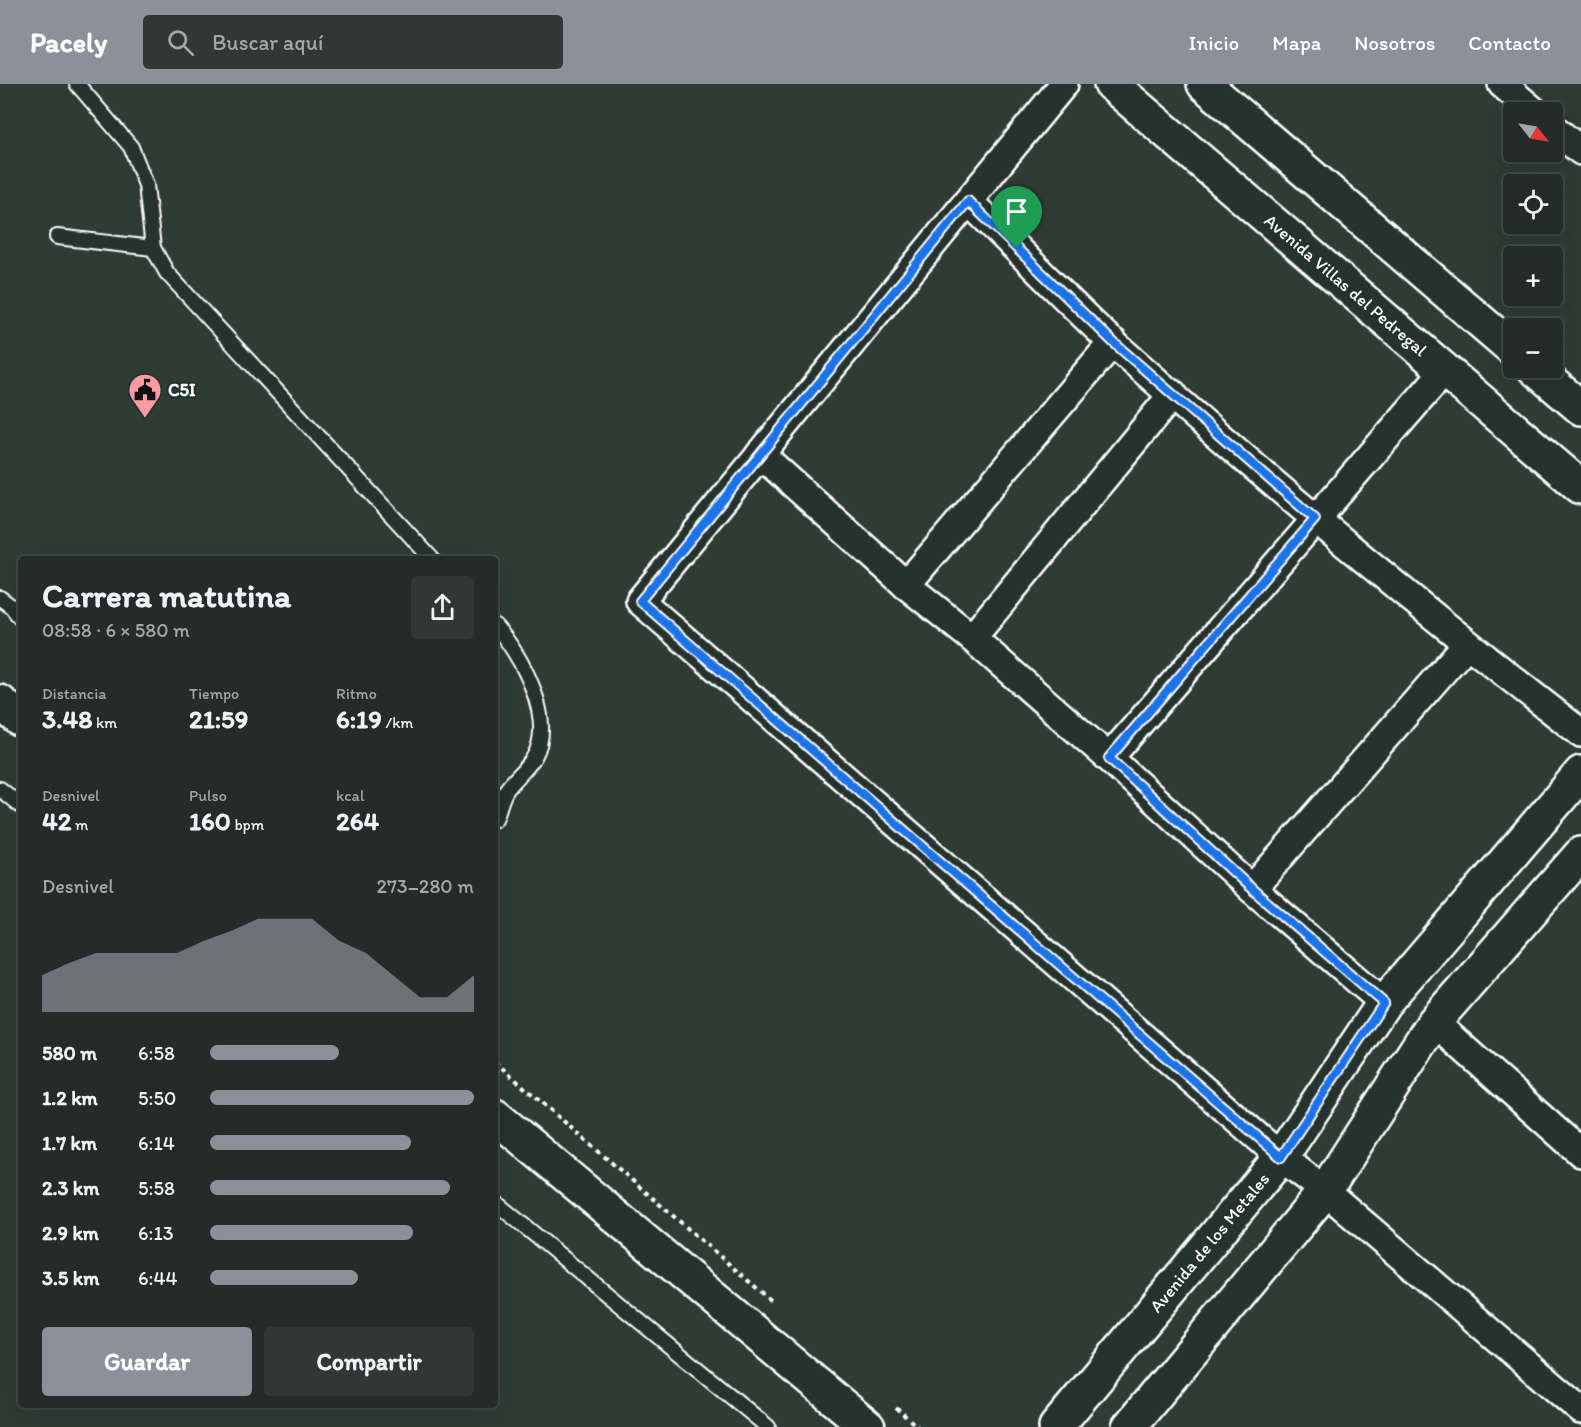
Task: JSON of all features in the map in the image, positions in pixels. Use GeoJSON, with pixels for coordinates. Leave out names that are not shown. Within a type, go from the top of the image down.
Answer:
{"type":"FeatureCollection","features":[{"type":"Feature","properties":{"kind":"street"},"geometry":{"type":"LineString","coordinates":[[1064,84],[640,601],[1281,1157],[1325,1191],[1581,1410]]}},
{"type":"Feature","properties":{"kind":"street","name":"Avenida Villas del Pedregal"},"geometry":{"type":"LineString","coordinates":[[1111,84],[1581,487]]}},
{"type":"Feature","properties":{"kind":"street"},"geometry":{"type":"LineString","coordinates":[[1204,84],[1503,341]]}},
{"type":"Feature","properties":{"kind":"street"},"geometry":{"type":"LineString","coordinates":[[1502,84],[1523,102]]}},
{"type":"Feature","properties":{"kind":"street"},"geometry":{"type":"LineString","coordinates":[[1563,136],[1581,151]]}},
{"type":"Feature","properties":{"kind":"street"},"geometry":{"type":"LineString","coordinates":[[968,201],[1113,342],[1315,519],[1466,645],[1581,734]]}},
{"type":"Feature","properties":{"kind":"street"},"geometry":{"type":"LineString","coordinates":[[906,585],[1113,342]]}},
{"type":"Feature","properties":{"kind":"street"},"geometry":{"type":"LineString","coordinates":[[1109,758],[1444,370]]}},
{"type":"Feature","properties":{"kind":"street"},"geometry":{"type":"LineString","coordinates":[[1546,378],[1581,408]]}},
{"type":"Feature","properties":{"kind":"street"},"geometry":{"type":"LineString","coordinates":[[972,638],[1173,394]]}},
{"type":"Feature","properties":{"kind":"street"},"geometry":{"type":"LineString","coordinates":[[760,454],[906,585],[972,638],[1109,758],[1252,889],[1384,1003]]}},
{"type":"Feature","properties":{"kind":"street"},"geometry":{"type":"LineString","coordinates":[[1252,889],[1466,645]]}},
{"type":"Feature","properties":{"kind":"street"},"geometry":{"type":"LineString","coordinates":[[0,702],[18,717]]}},
{"type":"Feature","properties":{"kind":"street","name":"Avenida de los Metales"},"geometry":{"type":"LineString","coordinates":[[1056,1427],[1281,1157],[1384,1003],[1581,773]]}},
{"type":"Feature","properties":{"kind":"street"},"geometry":{"type":"LineString","coordinates":[[1130,1427],[1325,1191],[1434,1022],[1581,854]]}},
{"type":"Feature","properties":{"kind":"street"},"geometry":{"type":"LineString","coordinates":[[1434,1022],[1580,1149]]}},
{"type":"Feature","properties":{"kind":"street"},"geometry":{"type":"LineString","coordinates":[[498,1119],[868,1427]]}},
{"type":"Feature","properties":{"kind":"lane"},"geometry":{"type":"LineString","coordinates":[[77,84],[131,147],[146,185],[153,248],[167,273],[430,556]]}},
{"type":"Feature","properties":{"kind":"lane"},"geometry":{"type":"LineString","coordinates":[[57,237],[153,248]]}},
{"type":"Feature","properties":{"kind":"lane"},"geometry":{"type":"LineString","coordinates":[[0,598],[18,615]]}},
{"type":"Feature","properties":{"kind":"lane"},"geometry":{"type":"LineString","coordinates":[[498,629],[504,635],[528,677],[540,709],[541,738],[535,756],[500,791]]}},
{"type":"Feature","properties":{"kind":"lane"},"geometry":{"type":"LineString","coordinates":[[0,789],[18,804]]}},
{"type":"Feature","properties":{"kind":"lane"},"geometry":{"type":"LineString","coordinates":[[498,1204],[768,1427]]}},
{"type":"Feature","properties":{"kind":"path"},"geometry":{"type":"LineString","coordinates":[[498,1065],[783,1311]]}},
{"type":"Feature","properties":{"kind":"path"},"geometry":{"type":"LineString","coordinates":[[891,1404],[918,1427]]}},
{"type":"Feature","properties":{"kind":"place","name":"C5I"},"geometry":{"type":"Point","coordinates":[145,419]}},
{"type":"Feature","properties":{"kind":"route"},"geometry":{"type":"LineString","coordinates":[[968,201],[1017,248],[1113,342],[1315,519],[1109,758],[1252,889],[1384,1003],[1281,1157],[640,601],[968,201]]}}]}
